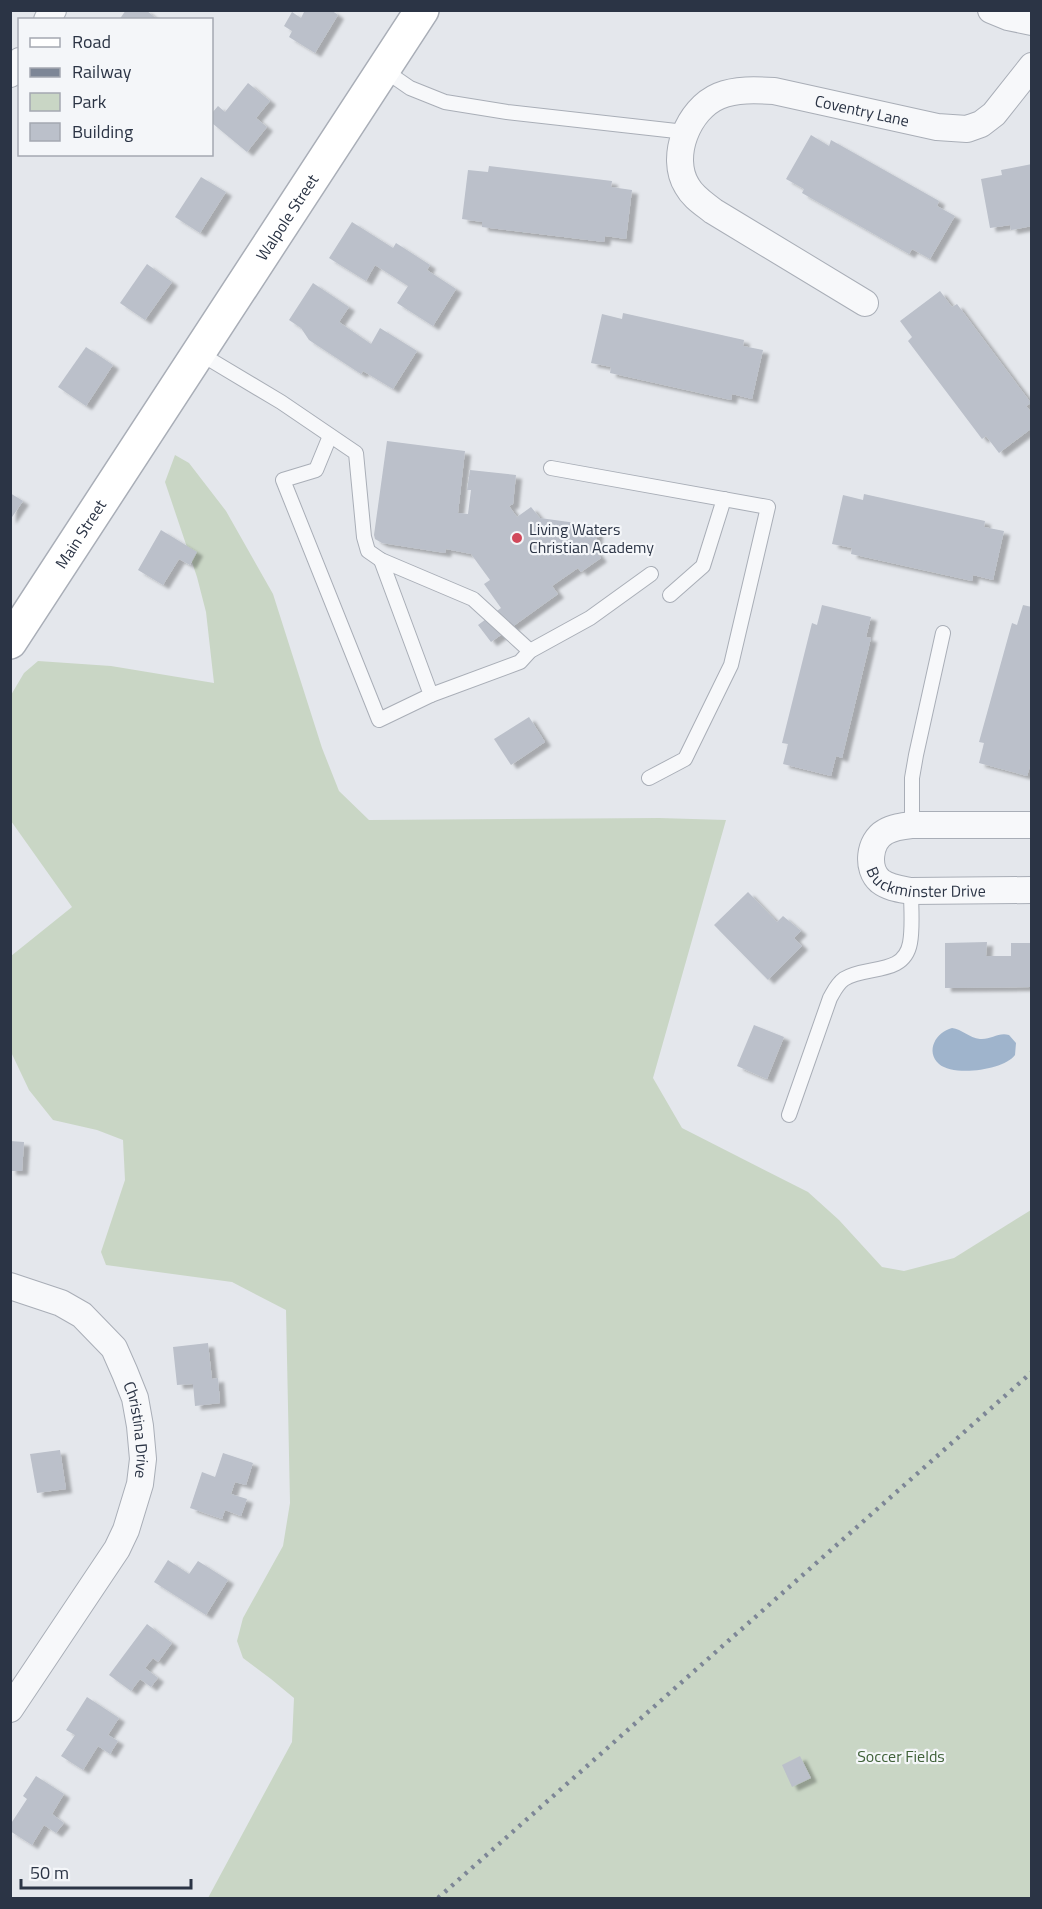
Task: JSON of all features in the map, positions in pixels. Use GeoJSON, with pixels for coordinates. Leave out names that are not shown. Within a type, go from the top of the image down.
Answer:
{"type":"FeatureCollection","features":[{"type":"Feature","properties":{"kind":"main road","name":"Walpole Street"},"geometry":{"type":"LineString","coordinates":[[152,426],[422,10]]}},
{"type":"Feature","properties":{"kind":"main road","name":"Main Street"},"geometry":{"type":"LineString","coordinates":[[10,642],[152,426]]}},
{"type":"Feature","properties":{"kind":"street"},"geometry":{"type":"LineString","coordinates":[[991,10],[1008,17],[1032,22]]}},
{"type":"Feature","properties":{"kind":"street","name":"Coventry Lane"},"geometry":{"type":"LineString","coordinates":[[865,303],[713,211],[696,198],[685,184],[681,167],[681,149],[692,117],[703,105],[718,96],[754,90],[774,91],[937,127],[967,129],[981,124],[994,114],[1032,66]]}},
{"type":"Feature","properties":{"kind":"street","name":"Buckminster Drive"},"geometry":{"type":"LineString","coordinates":[[1032,825],[896,827],[878,837],[872,847],[873,870],[879,880],[889,886],[911,891],[1032,890]]}},
{"type":"Feature","properties":{"kind":"street","name":"Christina Drive"},"geometry":{"type":"LineString","coordinates":[[10,1286],[61,1303],[82,1316],[114,1348],[135,1398],[143,1459],[140,1484],[126,1530],[117,1549],[10,1709]]}},
{"type":"Feature","properties":{"kind":"lane"},"geometry":{"type":"LineString","coordinates":[[384,69],[410,88],[445,102],[489,110],[685,132]]}},
{"type":"Feature","properties":{"kind":"lane"},"geometry":{"type":"LineString","coordinates":[[199,353],[281,402],[356,453],[364,537],[368,551],[381,560],[473,599],[530,651]]}},
{"type":"Feature","properties":{"kind":"lane"},"geometry":{"type":"LineString","coordinates":[[330,436],[316,470],[283,480],[379,720],[431,695],[520,662],[530,651],[590,618],[651,574]]}},
{"type":"Feature","properties":{"kind":"lane"},"geometry":{"type":"LineString","coordinates":[[551,468],[768,507],[731,664],[685,759],[649,778]]}},
{"type":"Feature","properties":{"kind":"lane"},"geometry":{"type":"LineString","coordinates":[[670,595],[703,566],[724,499]]}},
{"type":"Feature","properties":{"kind":"lane"},"geometry":{"type":"LineString","coordinates":[[381,560],[431,695]]}},
{"type":"Feature","properties":{"kind":"lane"},"geometry":{"type":"LineString","coordinates":[[912,825],[912,778],[943,633]]}},
{"type":"Feature","properties":{"kind":"lane"},"geometry":{"type":"LineString","coordinates":[[789,1115],[830,998],[837,986],[844,979],[855,975],[887,968],[899,962],[906,954],[911,938],[911,891]]}},
{"type":"Feature","properties":{"kind":"green space","name":"Soccer Fields"},"geometry":{"type":"Polygon","coordinates":[[[175,455],[189,463],[226,511],[273,594],[322,748],[339,791],[369,820],[659,818],[726,820],[653,1078],[682,1128],[808,1192],[839,1220],[882,1267],[904,1271],[954,1258],[1031,1210],[1031,1898],[208,1898],[292,1742],[294,1698],[243,1658],[237,1641],[243,1618],[283,1546],[290,1503],[286,1310],[232,1282],[106,1265],[101,1252],[125,1180],[123,1140],[97,1130],[53,1120],[29,1090],[11,1052],[11,956],[72,907],[11,821],[11,695],[24,673],[38,661],[111,666],[214,683],[206,612],[197,577],[165,482],[175,455]]]}},
{"type":"Feature","properties":{"kind":"water"},"geometry":{"type":"Polygon","coordinates":[[[952,1028],[980,1039],[1001,1034],[1009,1035],[1016,1043],[1015,1055],[1001,1065],[990,1068],[967,1071],[946,1068],[935,1059],[933,1048],[941,1033],[952,1028]]]}},
{"type":"Feature","properties":{"kind":"building"},"geometry":{"type":"Polygon","coordinates":[[[126,10],[146,10],[156,18],[120,18],[126,10]]]}},
{"type":"Feature","properties":{"kind":"building"},"geometry":{"type":"Polygon","coordinates":[[[305,10],[331,10],[338,15],[315,53],[289,37],[292,31],[284,26],[292,12],[301,18],[305,10]]]}},
{"type":"Feature","properties":{"kind":"building"},"geometry":{"type":"Polygon","coordinates":[[[248,83],[270,101],[256,118],[267,127],[247,152],[213,124],[213,112],[218,106],[225,112],[248,83]]]}},
{"type":"Feature","properties":{"kind":"building"},"geometry":{"type":"Polygon","coordinates":[[[811,135],[829,146],[831,140],[939,201],[937,206],[955,216],[930,259],[912,249],[909,254],[802,193],[804,189],[786,179],[811,135]]]}},
{"type":"Feature","properties":{"kind":"building"},"geometry":{"type":"Polygon","coordinates":[[[1032,164],[1032,226],[1011,230],[1010,225],[990,228],[981,179],[1002,175],[1001,170],[1032,164]]]}},
{"type":"Feature","properties":{"kind":"building"},"geometry":{"type":"Polygon","coordinates":[[[489,166],[612,181],[611,187],[632,190],[626,239],[605,236],[604,242],[482,227],[482,222],[462,219],[468,170],[488,172],[489,166]]]}},
{"type":"Feature","properties":{"kind":"building"},"geometry":{"type":"Polygon","coordinates":[[[201,177],[226,192],[200,233],[175,217],[201,177]]]}},
{"type":"Feature","properties":{"kind":"building"},"geometry":{"type":"Polygon","coordinates":[[[352,222],[393,248],[396,243],[430,265],[427,270],[456,289],[433,326],[397,303],[408,286],[375,265],[366,281],[329,258],[352,222]]]}},
{"type":"Feature","properties":{"kind":"building"},"geometry":{"type":"Polygon","coordinates":[[[147,264],[172,282],[145,320],[120,303],[147,264]]]}},
{"type":"Feature","properties":{"kind":"building"},"geometry":{"type":"Polygon","coordinates":[[[313,283],[349,307],[339,322],[371,344],[380,328],[417,351],[393,389],[363,371],[361,374],[309,340],[301,328],[289,320],[313,283]]]}},
{"type":"Feature","properties":{"kind":"building"},"geometry":{"type":"Polygon","coordinates":[[[940,291],[952,307],[957,304],[1031,403],[1026,406],[1032,413],[1032,428],[999,453],[986,436],[982,439],[908,341],[912,337],[900,321],[940,291]]]}},
{"type":"Feature","properties":{"kind":"building"},"geometry":{"type":"Polygon","coordinates":[[[623,313],[744,340],[743,346],[763,350],[752,399],[732,394],[731,400],[610,373],[611,367],[591,363],[602,314],[622,319],[623,313]]]}},
{"type":"Feature","properties":{"kind":"building"},"geometry":{"type":"Polygon","coordinates":[[[86,347],[113,365],[86,406],[58,387],[86,347]]]}},
{"type":"Feature","properties":{"kind":"building"},"geometry":{"type":"Polygon","coordinates":[[[387,441],[465,451],[458,513],[468,514],[471,490],[467,490],[470,470],[516,475],[513,504],[509,506],[517,517],[531,507],[540,518],[598,526],[595,550],[601,558],[581,572],[578,568],[552,586],[558,594],[491,642],[478,625],[501,608],[484,584],[490,580],[471,554],[446,549],[445,553],[382,543],[375,539],[387,441]]]}},
{"type":"Feature","properties":{"kind":"building"},"geometry":{"type":"Polygon","coordinates":[[[10,493],[23,501],[10,520],[10,493]]]}},
{"type":"Feature","properties":{"kind":"building"},"geometry":{"type":"Polygon","coordinates":[[[864,494],[985,521],[984,527],[1004,531],[993,580],[973,575],[972,581],[851,554],[852,548],[832,544],[843,495],[863,500],[864,494]]]}},
{"type":"Feature","properties":{"kind":"building"},"geometry":{"type":"Polygon","coordinates":[[[161,530],[197,552],[190,565],[179,559],[163,585],[138,570],[161,530]]]}},
{"type":"Feature","properties":{"kind":"building"},"geometry":{"type":"Polygon","coordinates":[[[822,605],[871,617],[866,637],[871,638],[842,758],[836,756],[831,776],[783,764],[788,744],[782,743],[812,623],[817,625],[822,605]]]}},
{"type":"Feature","properties":{"kind":"building"},"geometry":{"type":"Polygon","coordinates":[[[1023,605],[1032,607],[1032,760],[1027,776],[979,763],[984,743],[979,742],[1012,623],[1017,625],[1023,605]]]}},
{"type":"Feature","properties":{"kind":"building"},"geometry":{"type":"Polygon","coordinates":[[[529,717],[545,742],[511,765],[494,739],[529,717]]]}},
{"type":"Feature","properties":{"kind":"building"},"geometry":{"type":"Polygon","coordinates":[[[748,892],[777,922],[783,916],[801,931],[794,938],[802,946],[768,980],[714,925],[748,892]]]}},
{"type":"Feature","properties":{"kind":"building"},"geometry":{"type":"Polygon","coordinates":[[[987,942],[986,956],[1011,956],[1011,943],[1032,943],[1032,987],[945,988],[945,943],[987,942]]]}},
{"type":"Feature","properties":{"kind":"building"},"geometry":{"type":"Polygon","coordinates":[[[754,1025],[784,1037],[767,1079],[737,1066],[754,1025]]]}},
{"type":"Feature","properties":{"kind":"building"},"geometry":{"type":"Polygon","coordinates":[[[10,1141],[24,1142],[22,1171],[10,1171],[10,1141]]]}},
{"type":"Feature","properties":{"kind":"building"},"geometry":{"type":"Polygon","coordinates":[[[208,1343],[212,1379],[218,1378],[220,1403],[195,1406],[193,1384],[177,1385],[173,1347],[208,1343]]]}},
{"type":"Feature","properties":{"kind":"building"},"geometry":{"type":"Polygon","coordinates":[[[60,1450],[66,1489],[37,1493],[30,1454],[60,1450]]]}},
{"type":"Feature","properties":{"kind":"building"},"geometry":{"type":"Polygon","coordinates":[[[223,1453],[253,1463],[246,1485],[235,1482],[231,1494],[247,1499],[241,1516],[225,1510],[222,1519],[190,1508],[202,1472],[215,1477],[223,1453]]]}},
{"type":"Feature","properties":{"kind":"building"},"geometry":{"type":"Polygon","coordinates":[[[168,1560],[189,1574],[198,1561],[228,1580],[206,1615],[154,1582],[168,1560]]]}},
{"type":"Feature","properties":{"kind":"building"},"geometry":{"type":"Polygon","coordinates":[[[147,1624],[172,1643],[158,1662],[153,1658],[145,1668],[158,1678],[151,1687],[140,1679],[131,1691],[109,1675],[147,1624]]]}},
{"type":"Feature","properties":{"kind":"building"},"geometry":{"type":"Polygon","coordinates":[[[87,1697],[119,1718],[108,1735],[118,1741],[110,1754],[98,1746],[83,1770],[61,1756],[75,1735],[66,1730],[87,1697]]]}},
{"type":"Feature","properties":{"kind":"building"},"geometry":{"type":"Polygon","coordinates":[[[800,1756],[811,1778],[792,1787],[782,1765],[800,1756]]]}},
{"type":"Feature","properties":{"kind":"building"},"geometry":{"type":"Polygon","coordinates":[[[36,1776],[64,1794],[52,1814],[64,1823],[56,1833],[44,1825],[32,1845],[10,1831],[10,1825],[27,1799],[23,1796],[36,1776]]]}},
{"type":"Feature","properties":{"kind":"railway"},"geometry":{"type":"LineString","coordinates":[[438,1898],[1032,1372]]}},
{"type":"Feature","properties":{"kind":"place","name":"Living Waters Christian Academy"},"geometry":{"type":"Point","coordinates":[517,538]}}]}
